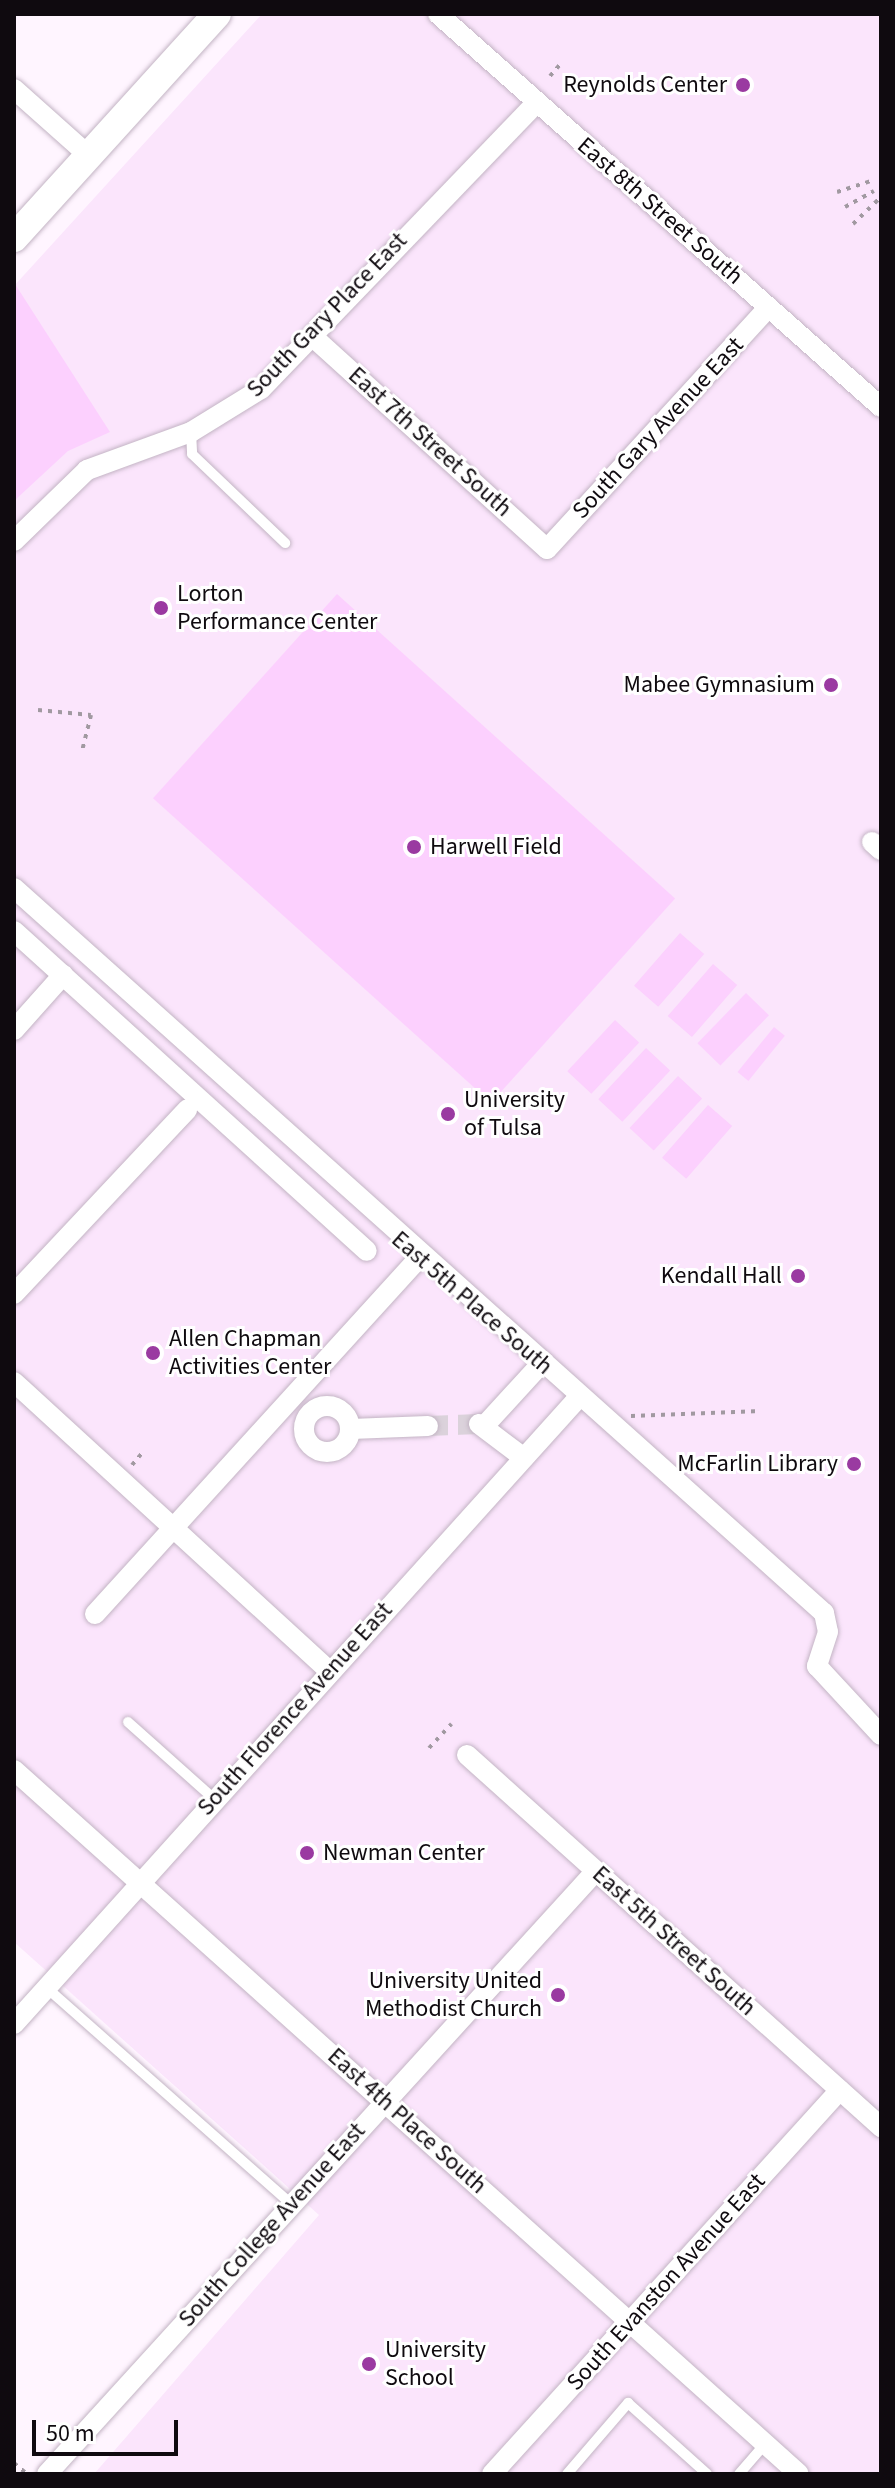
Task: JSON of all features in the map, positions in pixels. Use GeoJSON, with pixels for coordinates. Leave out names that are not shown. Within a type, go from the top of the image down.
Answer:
{"type":"FeatureCollection","features":[{"type":"Feature","properties":{"kind":"main road"},"geometry":{"type":"LineString","coordinates":[[14,238],[217,14]]}},
{"type":"Feature","properties":{"kind":"street","name":"East 8th Street South"},"geometry":{"type":"LineString","coordinates":[[438,14],[881,407]]}},
{"type":"Feature","properties":{"kind":"street"},"geometry":{"type":"LineString","coordinates":[[14,89],[88,155]]}},
{"type":"Feature","properties":{"kind":"street","name":"South Gary Place East"},"geometry":{"type":"LineString","coordinates":[[14,541],[87,470],[191,432],[261,389],[537,102]]}},
{"type":"Feature","properties":{"kind":"street","name":"South Gary Avenue East"},"geometry":{"type":"LineString","coordinates":[[547,549],[769,307]]}},
{"type":"Feature","properties":{"kind":"street","name":"East 7th Street South"},"geometry":{"type":"LineString","coordinates":[[312,336],[547,549]]}},
{"type":"Feature","properties":{"kind":"street","name":"East 5th Place South"},"geometry":{"type":"LineString","coordinates":[[14,888],[420,1257],[824,1613],[828,1632],[817,1666],[881,1735]]}},
{"type":"Feature","properties":{"kind":"street","name":"East 5th Place South"},"geometry":{"type":"LineString","coordinates":[[14,931],[367,1251]]}},
{"type":"Feature","properties":{"kind":"street"},"geometry":{"type":"LineString","coordinates":[[14,1030],[63,975]]}},
{"type":"Feature","properties":{"kind":"street"},"geometry":{"type":"LineString","coordinates":[[14,1294],[187,1110]]}},
{"type":"Feature","properties":{"kind":"street"},"geometry":{"type":"LineString","coordinates":[[95,1614],[420,1257]]}},
{"type":"Feature","properties":{"kind":"street"},"geometry":{"type":"LineString","coordinates":[[524,1458],[482,1424],[541,1364]]}},
{"type":"Feature","properties":{"kind":"street"},"geometry":{"type":"LineString","coordinates":[[14,1382],[330,1672]]}},
{"type":"Feature","properties":{"kind":"street","name":"South Florence Avenue East"},"geometry":{"type":"LineString","coordinates":[[16,2021],[213,1798],[579,1397]]}},
{"type":"Feature","properties":{"kind":"street"},"geometry":{"type":"LineString","coordinates":[[290,1398],[309,1414]]}},
{"type":"Feature","properties":{"kind":"street"},"geometry":{"type":"LineString","coordinates":[[309,1414],[336,1407],[351,1429]]}},
{"type":"Feature","properties":{"kind":"street"},"geometry":{"type":"LineString","coordinates":[[309,1414],[305,1437],[323,1452],[345,1444],[351,1429]]}},
{"type":"Feature","properties":{"kind":"street"},"geometry":{"type":"LineString","coordinates":[[351,1429],[428,1426]]}},
{"type":"Feature","properties":{"kind":"street","name":"East 5th Street South"},"geometry":{"type":"LineString","coordinates":[[467,1755],[881,2127]]}},
{"type":"Feature","properties":{"kind":"street","name":"East 4th Place South"},"geometry":{"type":"LineString","coordinates":[[14,1770],[799,2474]]}},
{"type":"Feature","properties":{"kind":"street","name":"South College Avenue East"},"geometry":{"type":"LineString","coordinates":[[47,2474],[595,1872]]}},
{"type":"Feature","properties":{"kind":"street","name":"South Evanston Avenue East"},"geometry":{"type":"LineString","coordinates":[[492,2474],[840,2090]]}},
{"type":"Feature","properties":{"kind":"lane"},"geometry":{"type":"LineString","coordinates":[[191,432],[192,454],[285,543]]}},
{"type":"Feature","properties":{"kind":"lane"},"geometry":{"type":"LineString","coordinates":[[128,1722],[213,1798]]}},
{"type":"Feature","properties":{"kind":"lane"},"geometry":{"type":"LineString","coordinates":[[47,1988],[291,2204]]}},
{"type":"Feature","properties":{"kind":"lane"},"geometry":{"type":"LineString","coordinates":[[567,2474],[628,2403],[707,2474]]}},
{"type":"Feature","properties":{"kind":"lane"},"geometry":{"type":"LineString","coordinates":[[739,2474],[765,2444]]}},
{"type":"Feature","properties":{"kind":"path"},"geometry":{"type":"LineString","coordinates":[[550,76],[562,62]]}},
{"type":"Feature","properties":{"kind":"path"},"geometry":{"type":"LineString","coordinates":[[837,192],[871,181]]}},
{"type":"Feature","properties":{"kind":"path"},"geometry":{"type":"LineString","coordinates":[[845,207],[874,191]]}},
{"type":"Feature","properties":{"kind":"path"},"geometry":{"type":"LineString","coordinates":[[853,224],[879,199]]}},
{"type":"Feature","properties":{"kind":"path"},"geometry":{"type":"LineString","coordinates":[[38,710],[91,715],[82,750]]}},
{"type":"Feature","properties":{"kind":"path"},"geometry":{"type":"LineString","coordinates":[[603,1417],[761,1411]]}},
{"type":"Feature","properties":{"kind":"path"},"geometry":{"type":"LineString","coordinates":[[429,1748],[451,1724]]}},
{"type":"Feature","properties":{"kind":"path"},"geometry":{"type":"LineString","coordinates":[[14,2463],[27,2474]]}},
{"type":"Feature","properties":{"kind":"shaded area","name":"University of Tulsa"},"geometry":{"type":"Polygon","coordinates":[[[262,14],[881,14],[881,2474],[94,2474],[319,2215],[14,1942],[14,286],[262,14]]]}},
{"type":"Feature","properties":{"kind":"shaded area"},"geometry":{"type":"Polygon","coordinates":[[[15,284],[110,432],[68,451],[14,501],[15,284]]]}},
{"type":"Feature","properties":{"kind":"shaded area","name":"Harwell Field"},"geometry":{"type":"Polygon","coordinates":[[[337,594],[675,898],[491,1103],[153,798],[337,594]]]}},
{"type":"Feature","properties":{"kind":"shaded area"},"geometry":{"type":"Polygon","coordinates":[[[680,933],[704,954],[658,1007],[634,986],[680,933]]]}},
{"type":"Feature","properties":{"kind":"shaded area"},"geometry":{"type":"Polygon","coordinates":[[[713,964],[737,985],[692,1037],[668,1016],[713,964]]]}},
{"type":"Feature","properties":{"kind":"shaded area"},"geometry":{"type":"Polygon","coordinates":[[[746,993],[769,1015],[720,1066],[697,1043],[746,993]]]}},
{"type":"Feature","properties":{"kind":"shaded area"},"geometry":{"type":"Polygon","coordinates":[[[615,1020],[639,1043],[591,1094],[567,1071],[615,1020]]]}},
{"type":"Feature","properties":{"kind":"shaded area"},"geometry":{"type":"Polygon","coordinates":[[[774,1027],[785,1036],[748,1081],[737,1072],[774,1027]]]}},
{"type":"Feature","properties":{"kind":"shaded area"},"geometry":{"type":"Polygon","coordinates":[[[646,1048],[670,1071],[622,1122],[598,1099],[646,1048]]]}},
{"type":"Feature","properties":{"kind":"shaded area"},"geometry":{"type":"Polygon","coordinates":[[[678,1076],[702,1099],[654,1150],[630,1128],[678,1076]]]}},
{"type":"Feature","properties":{"kind":"shaded area"},"geometry":{"type":"Polygon","coordinates":[[[708,1105],[732,1126],[686,1179],[662,1158],[708,1105]]]}},
{"type":"Feature","properties":{"kind":"tunnel"},"geometry":{"type":"LineString","coordinates":[[428,1426],[479,1424]]}},
{"type":"Feature","properties":{"kind":"place","name":"Reynolds Center"},"geometry":{"type":"Point","coordinates":[743,85]}},
{"type":"Feature","properties":{"kind":"place","name":"Lorton Performance Center"},"geometry":{"type":"Point","coordinates":[161,608]}},
{"type":"Feature","properties":{"kind":"place","name":"Mabee Gymnasium"},"geometry":{"type":"Point","coordinates":[831,685]}},
{"type":"Feature","properties":{"kind":"place","name":"Harwell Field"},"geometry":{"type":"Point","coordinates":[414,847]}},
{"type":"Feature","properties":{"kind":"place","name":"University of Tulsa"},"geometry":{"type":"Point","coordinates":[448,1114]}},
{"type":"Feature","properties":{"kind":"place","name":"Kendall Hall"},"geometry":{"type":"Point","coordinates":[798,1276]}},
{"type":"Feature","properties":{"kind":"place","name":"Allen Chapman Activities Center"},"geometry":{"type":"Point","coordinates":[153,1353]}},
{"type":"Feature","properties":{"kind":"place","name":"McFarlin Library"},"geometry":{"type":"Point","coordinates":[854,1464]}},
{"type":"Feature","properties":{"kind":"place","name":"Newman Center"},"geometry":{"type":"Point","coordinates":[307,1853]}},
{"type":"Feature","properties":{"kind":"place","name":"University United Methodist Church"},"geometry":{"type":"Point","coordinates":[558,1995]}},
{"type":"Feature","properties":{"kind":"place","name":"University School"},"geometry":{"type":"Point","coordinates":[369,2364]}}]}
